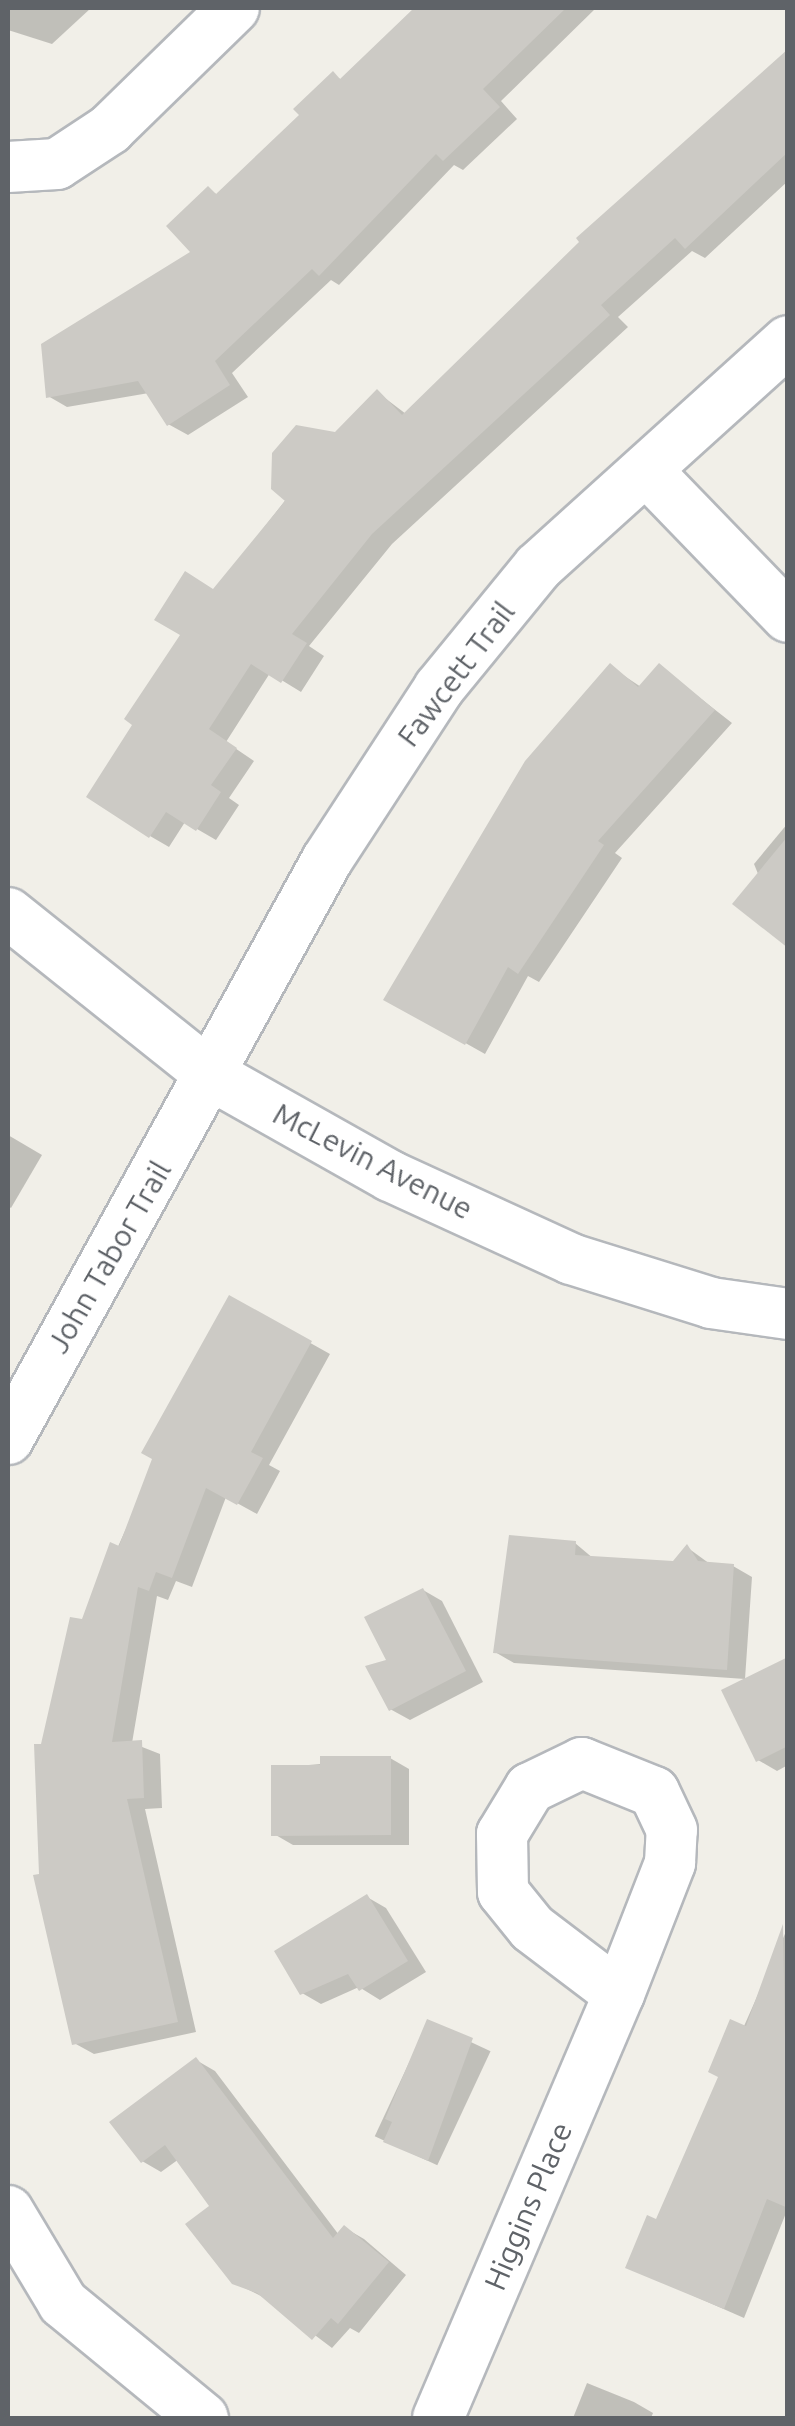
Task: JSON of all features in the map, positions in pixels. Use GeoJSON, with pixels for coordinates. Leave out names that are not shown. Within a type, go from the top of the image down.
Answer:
{"type":"FeatureCollection","features":[{"type":"Feature","properties":{"kind":"street"},"geometry":{"type":"LineString","coordinates":[[8,167],[58,164],[110,129],[234,8]]}},
{"type":"Feature","properties":{"kind":"street","name":"Fawcett Trail"},"geometry":{"type":"LineString","coordinates":[[211,1075],[327,860],[439,688],[538,567],[788,341]]}},
{"type":"Feature","properties":{"kind":"street"},"geometry":{"type":"LineString","coordinates":[[646,470],[788,617]]}},
{"type":"Feature","properties":{"kind":"street","name":"McLevin Avenue"},"geometry":{"type":"LineString","coordinates":[[8,913],[211,1075],[390,1176],[571,1259],[711,1303],[788,1314]]}},
{"type":"Feature","properties":{"kind":"street","name":"John Tabor Trail"},"geometry":{"type":"LineString","coordinates":[[8,1438],[211,1075]]}},
{"type":"Feature","properties":{"kind":"street","name":"Higgins Place"},"geometry":{"type":"LineString","coordinates":[[438,2418],[618,1994]]}},
{"type":"Feature","properties":{"kind":"street"},"geometry":{"type":"LineString","coordinates":[[8,2211],[64,2303],[202,2418]]}},
{"type":"Feature","properties":{"kind":"building"},"geometry":{"type":"Polygon","coordinates":[[[414,8],[566,8],[483,89],[500,107],[443,161],[436,154],[319,276],[312,269],[215,361],[230,385],[167,426],[138,381],[46,398],[41,344],[190,252],[166,226],[208,186],[216,194],[299,115],[293,109],[333,71],[340,79],[414,8]]]}},
{"type":"Feature","properties":{"kind":"building"},"geometry":{"type":"Polygon","coordinates":[[[788,49],[788,152],[685,249],[675,238],[601,305],[610,315],[372,534],[292,634],[307,643],[281,683],[251,664],[209,729],[237,748],[211,785],[221,792],[196,831],[166,812],[149,838],[86,797],[132,725],[124,719],[180,635],[154,620],[185,571],[213,589],[285,501],[271,489],[272,453],[296,425],[335,432],[377,389],[402,415],[579,242],[576,238],[788,49]]]}},
{"type":"Feature","properties":{"kind":"building"},"geometry":{"type":"Polygon","coordinates":[[[610,663],[638,687],[659,663],[715,710],[598,841],[604,845],[518,974],[508,967],[465,1045],[383,1000],[525,761],[610,663]]]}},
{"type":"Feature","properties":{"kind":"building"},"geometry":{"type":"Polygon","coordinates":[[[788,836],[788,948],[732,904],[788,836]]]}},
{"type":"Feature","properties":{"kind":"building"},"geometry":{"type":"Polygon","coordinates":[[[229,1295],[312,1341],[251,1452],[263,1458],[237,1505],[206,1488],[172,1578],[156,1572],[149,1591],[138,1587],[112,1742],[142,1740],[144,1798],[127,1799],[178,2022],[72,2045],[33,1875],[39,1874],[34,1744],[41,1744],[70,1617],[82,1619],[110,1542],[119,1546],[152,1459],[141,1453],[229,1295]]]}},
{"type":"Feature","properties":{"kind":"building"},"geometry":{"type":"Polygon","coordinates":[[[509,1535],[576,1541],[575,1555],[673,1561],[687,1544],[698,1561],[734,1564],[727,1670],[493,1653],[509,1535]]]}},
{"type":"Feature","properties":{"kind":"building"},"geometry":{"type":"Polygon","coordinates":[[[423,1588],[466,1671],[389,1711],[365,1666],[386,1660],[364,1617],[423,1588]]]}},
{"type":"Feature","properties":{"kind":"building"},"geometry":{"type":"Polygon","coordinates":[[[788,1657],[788,1746],[756,1762],[721,1690],[788,1657]]]}},
{"type":"Feature","properties":{"kind":"building"},"geometry":{"type":"Polygon","coordinates":[[[320,1756],[391,1756],[391,1835],[271,1836],[271,1765],[320,1765],[320,1756]]]}},
{"type":"Feature","properties":{"kind":"building"},"geometry":{"type":"Polygon","coordinates":[[[367,1894],[408,1961],[359,1991],[348,1974],[300,1995],[274,1951],[367,1894]]]}},
{"type":"Feature","properties":{"kind":"building"},"geometry":{"type":"Polygon","coordinates":[[[783,1924],[788,2208],[767,2199],[724,2309],[625,2268],[647,2215],[656,2219],[718,2077],[708,2072],[730,2019],[746,2026],[783,1924]]]}},
{"type":"Feature","properties":{"kind":"building"},"geometry":{"type":"Polygon","coordinates":[[[427,2019],[473,2038],[428,2161],[383,2142],[392,2122],[385,2119],[427,2019]]]}},
{"type":"Feature","properties":{"kind":"building"},"geometry":{"type":"Polygon","coordinates":[[[196,2057],[333,2238],[344,2225],[389,2262],[338,2324],[331,2318],[312,2340],[257,2293],[232,2284],[185,2224],[209,2206],[165,2145],[141,2163],[109,2122],[196,2057]]]}}]}
